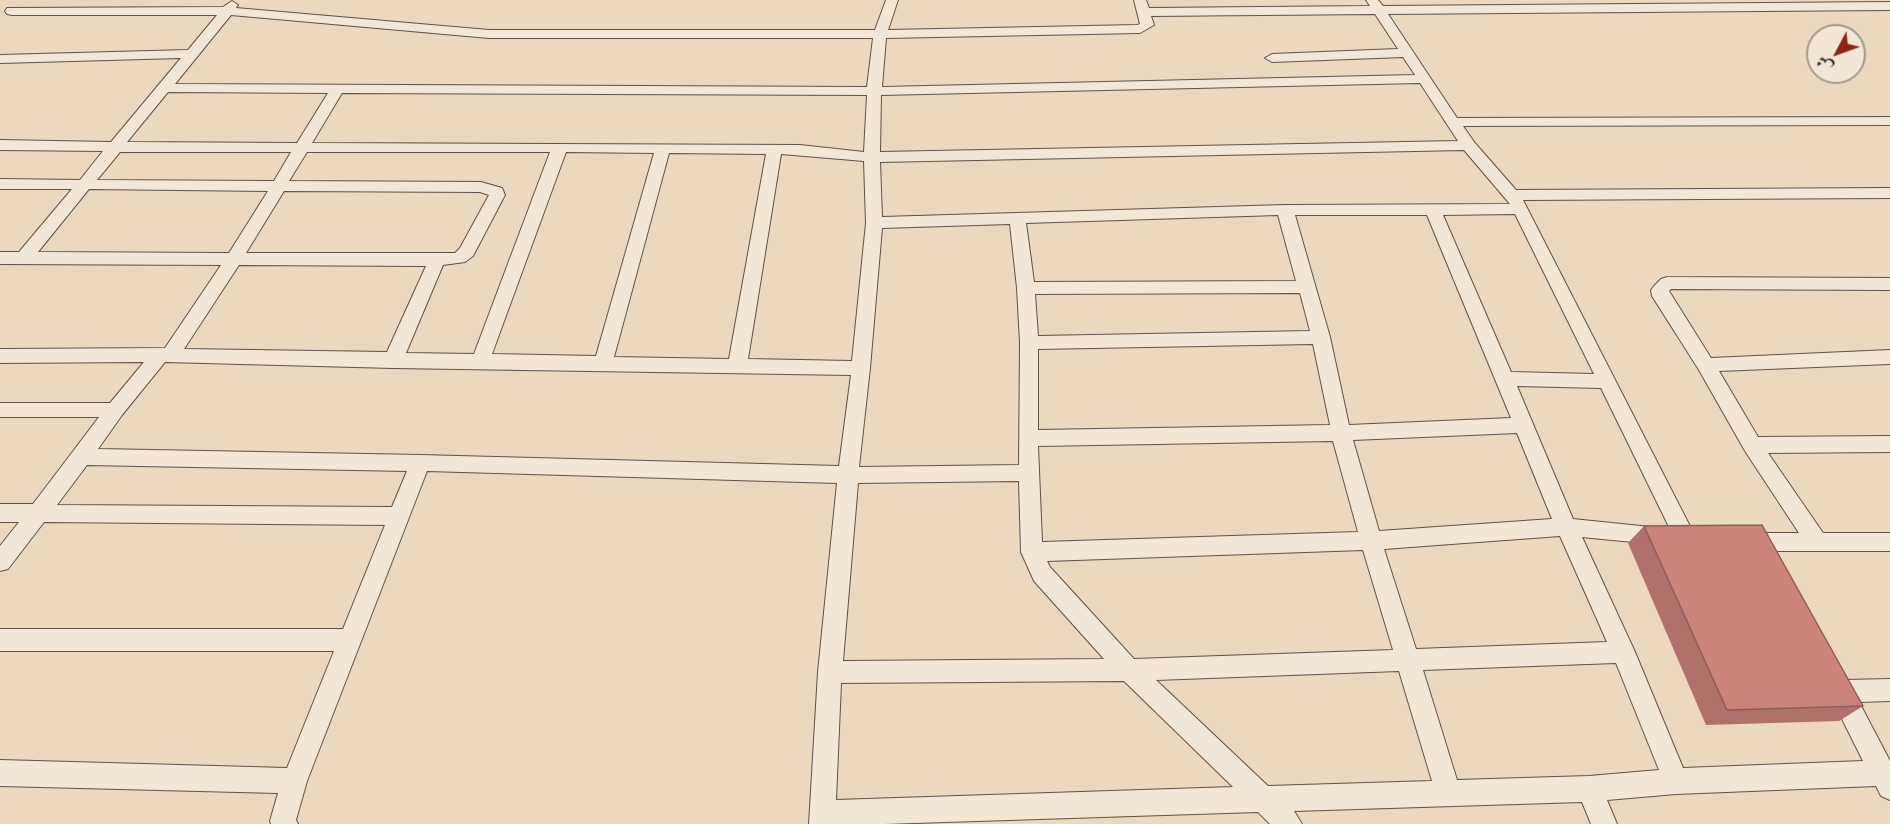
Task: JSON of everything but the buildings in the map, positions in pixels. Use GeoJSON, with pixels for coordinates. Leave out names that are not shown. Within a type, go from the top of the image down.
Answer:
{"type":"FeatureCollection","features":[{"type":"Feature","properties":{"kind":"street"},"geometry":{"type":"LineString","coordinates":[[0,21],[25,0]]}},
{"type":"Feature","properties":{"kind":"street"},"geometry":{"type":"LineString","coordinates":[[892,0],[880,34],[874,91],[872,157],[874,223],[830,672],[822,818],[1261,798],[1589,789],[1676,781],[1886,780],[1835,682],[1890,690]]}},
{"type":"Feature","properties":{"kind":"street"},"geometry":{"type":"LineString","coordinates":[[12,11],[231,6],[489,34],[880,34],[1140,29],[1147,25],[1142,6],[1374,4],[1890,6]]}},
{"type":"Feature","properties":{"kind":"street"},"geometry":{"type":"LineString","coordinates":[[1374,4],[1468,145],[1516,202],[1685,537]]}},
{"type":"Feature","properties":{"kind":"street"},"geometry":{"type":"LineString","coordinates":[[24,258],[231,6]]}},
{"type":"Feature","properties":{"kind":"street"},"geometry":{"type":"LineString","coordinates":[[1272,58],[1406,53]]}},
{"type":"Feature","properties":{"kind":"street"},"geometry":{"type":"LineString","coordinates":[[0,59],[192,54]]}},
{"type":"Feature","properties":{"kind":"street"},"geometry":{"type":"LineString","coordinates":[[164,88],[874,91],[1423,79]]}},
{"type":"Feature","properties":{"kind":"street"},"geometry":{"type":"LineString","coordinates":[[0,562],[82,457],[115,410],[165,355],[234,259],[338,88]]}},
{"type":"Feature","properties":{"kind":"street"},"geometry":{"type":"LineString","coordinates":[[1452,122],[1890,121]]}},
{"type":"Feature","properties":{"kind":"street"},"geometry":{"type":"LineString","coordinates":[[0,145],[663,148],[774,150],[872,157],[1468,145]]}},
{"type":"Feature","properties":{"kind":"street"},"geometry":{"type":"LineString","coordinates":[[480,362],[560,147]]}},
{"type":"Feature","properties":{"kind":"street"},"geometry":{"type":"LineString","coordinates":[[603,364],[663,148]]}},
{"type":"Feature","properties":{"kind":"street"},"geometry":{"type":"LineString","coordinates":[[737,366],[774,150]]}},
{"type":"Feature","properties":{"kind":"street"},"geometry":{"type":"LineString","coordinates":[[0,184],[482,187],[496,192],[497,195],[467,252],[459,258],[437,260],[0,258]]}},
{"type":"Feature","properties":{"kind":"street"},"geometry":{"type":"LineString","coordinates":[[874,223],[1285,210],[1433,209],[1516,202],[1890,193]]}},
{"type":"Feature","properties":{"kind":"street"},"geometry":{"type":"LineString","coordinates":[[1433,209],[1522,425],[1623,652],[1676,781]]}},
{"type":"Feature","properties":{"kind":"street"},"geometry":{"type":"LineString","coordinates":[[1285,210],[1321,337],[1341,433],[1371,541],[1449,794]]}},
{"type":"Feature","properties":{"kind":"street"},"geometry":{"type":"LineString","coordinates":[[1017,218],[1026,288],[1029,343],[1028,438],[1032,552],[1041,574],[1129,670],[1288,824]]}},
{"type":"Feature","properties":{"kind":"street"},"geometry":{"type":"LineString","coordinates":[[393,361],[437,260]]}},
{"type":"Feature","properties":{"kind":"street"},"geometry":{"type":"LineString","coordinates":[[1818,543],[1752,445],[1706,365],[1661,296],[1660,290],[1667,283],[1890,284]]}},
{"type":"Feature","properties":{"kind":"street"},"geometry":{"type":"LineString","coordinates":[[1026,288],[1306,287]]}},
{"type":"Feature","properties":{"kind":"street"},"geometry":{"type":"LineString","coordinates":[[1029,343],[1321,337]]}},
{"type":"Feature","properties":{"kind":"street"},"geometry":{"type":"LineString","coordinates":[[0,356],[165,355],[861,368]]}},
{"type":"Feature","properties":{"kind":"street"},"geometry":{"type":"LineString","coordinates":[[1706,365],[1890,357]]}},
{"type":"Feature","properties":{"kind":"street"},"geometry":{"type":"LineString","coordinates":[[1503,379],[1608,381]]}},
{"type":"Feature","properties":{"kind":"street"},"geometry":{"type":"LineString","coordinates":[[0,410],[115,410]]}},
{"type":"Feature","properties":{"kind":"street"},"geometry":{"type":"LineString","coordinates":[[1028,438],[1341,433],[1522,425]]}},
{"type":"Feature","properties":{"kind":"street"},"geometry":{"type":"LineString","coordinates":[[1752,445],[1890,444]]}},
{"type":"Feature","properties":{"kind":"street"},"geometry":{"type":"LineString","coordinates":[[82,457],[420,463],[848,475],[1029,473]]}},
{"type":"Feature","properties":{"kind":"street"},"geometry":{"type":"LineString","coordinates":[[285,824],[283,821],[294,781],[420,463]]}},
{"type":"Feature","properties":{"kind":"street"},"geometry":{"type":"LineString","coordinates":[[0,513],[399,516]]}},
{"type":"Feature","properties":{"kind":"street"},"geometry":{"type":"LineString","coordinates":[[1032,552],[1371,541],[1566,527],[1715,540],[1762,553],[1818,543],[1890,542]]}},
{"type":"Feature","properties":{"kind":"street"},"geometry":{"type":"LineString","coordinates":[[0,640],[349,640]]}},
{"type":"Feature","properties":{"kind":"street"},"geometry":{"type":"LineString","coordinates":[[830,672],[1129,670],[1623,652]]}},
{"type":"Feature","properties":{"kind":"street"},"geometry":{"type":"LineString","coordinates":[[0,773],[294,781]]}},
{"type":"Feature","properties":{"kind":"street"},"geometry":{"type":"LineString","coordinates":[[1589,789],[1604,824]]}}]}
